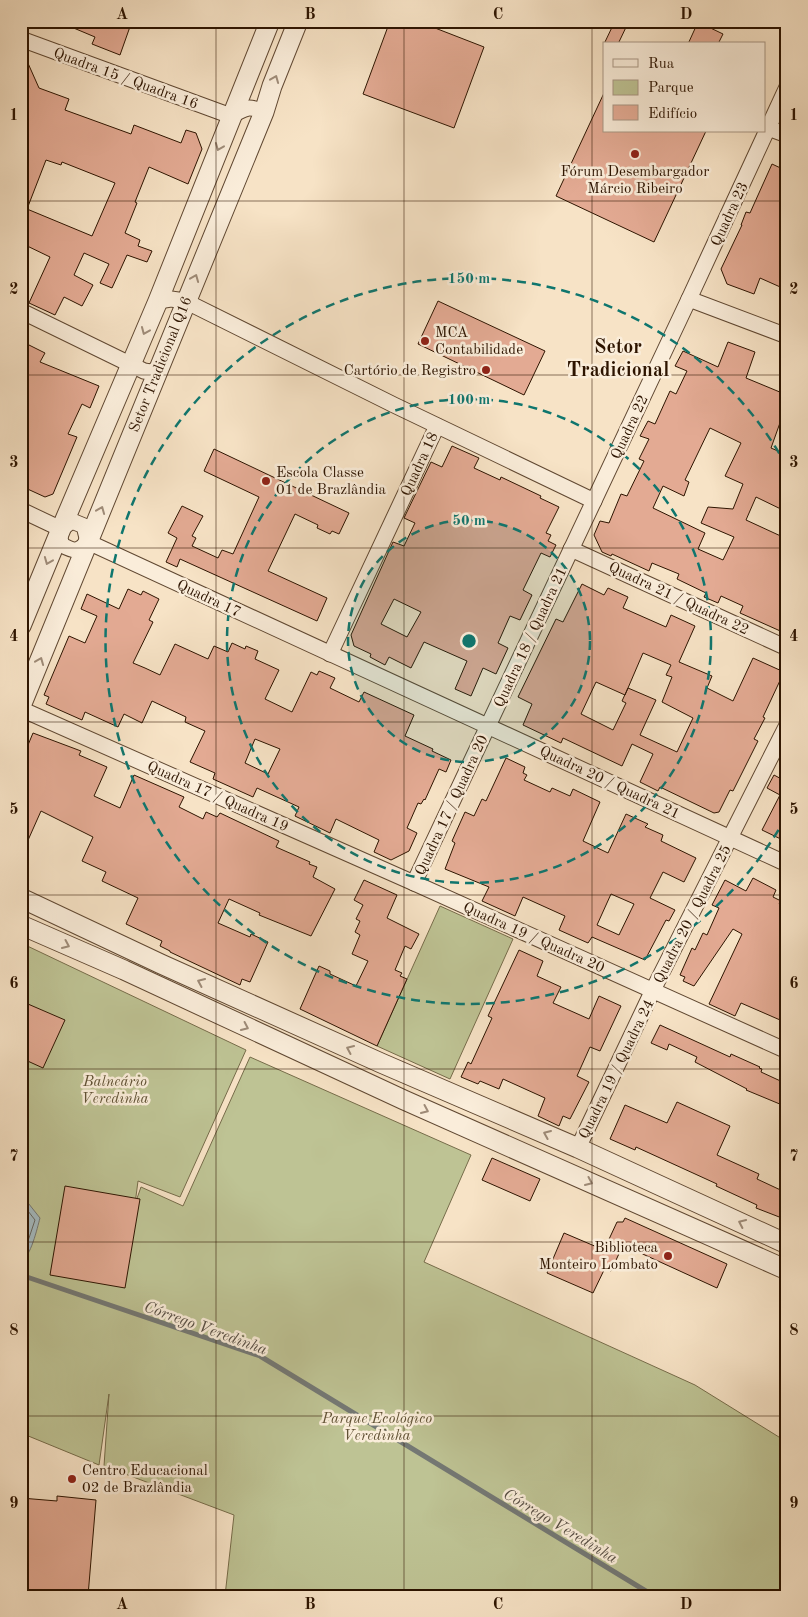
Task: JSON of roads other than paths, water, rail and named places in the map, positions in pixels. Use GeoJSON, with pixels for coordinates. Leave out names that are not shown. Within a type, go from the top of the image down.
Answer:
{"type":"FeatureCollection","features":[{"type":"Feature","properties":{"kind":"street","name":"Setor Tradicional Q16"},"geometry":{"type":"LineString","coordinates":[[21,626],[158,301],[270,21]]}},
{"type":"Feature","properties":{"kind":"street","name":"Setor Tradicional Q16"},"geometry":{"type":"LineString","coordinates":[[21,707],[185,301],[264,112],[272,86],[298,21]]}},
{"type":"Feature","properties":{"kind":"street","name":"Quadra 15 / Quadra 16"},"geometry":{"type":"LineString","coordinates":[[21,39],[231,116]]}},
{"type":"Feature","properties":{"kind":"street","name":"Quadra 23"},"geometry":{"type":"LineString","coordinates":[[689,299],[787,87]]}},
{"type":"Feature","properties":{"kind":"street"},"geometry":{"type":"LineString","coordinates":[[231,116],[248,107],[264,112]]}},
{"type":"Feature","properties":{"kind":"street"},"geometry":{"type":"LineString","coordinates":[[768,128],[787,135]]}},
{"type":"Feature","properties":{"kind":"street"},"geometry":{"type":"LineString","coordinates":[[158,301],[171,299],[185,301],[437,426]]}},
{"type":"Feature","properties":{"kind":"street"},"geometry":{"type":"LineString","coordinates":[[689,299],[787,336]]}},
{"type":"Feature","properties":{"kind":"street","name":"Quadra 22"},"geometry":{"type":"LineString","coordinates":[[594,500],[689,299]]}},
{"type":"Feature","properties":{"kind":"street"},"geometry":{"type":"LineString","coordinates":[[21,311],[144,371],[150,372],[158,369]]}},
{"type":"Feature","properties":{"kind":"street","name":"Quadra 18"},"geometry":{"type":"LineString","coordinates":[[330,654],[437,426],[594,500]]}},
{"type":"Feature","properties":{"kind":"street"},"geometry":{"type":"LineString","coordinates":[[571,548],[594,500]]}},
{"type":"Feature","properties":{"kind":"street"},"geometry":{"type":"LineString","coordinates":[[21,510],[61,529],[60,539],[62,545],[72,551],[80,550],[88,542]]}},
{"type":"Feature","properties":{"kind":"street","name":"Quadra 17"},"geometry":{"type":"LineString","coordinates":[[88,542],[488,726]]}},
{"type":"Feature","properties":{"kind":"street","name":"Quadra 21 / Quadra 22"},"geometry":{"type":"LineString","coordinates":[[571,548],[787,648]]}},
{"type":"Feature","properties":{"kind":"street","name":"Quadra 18 / Quadra 21"},"geometry":{"type":"LineString","coordinates":[[488,726],[571,548]]}},
{"type":"Feature","properties":{"kind":"street","name":"Quadra 17 / Quadra 19"},"geometry":{"type":"LineString","coordinates":[[21,707],[414,883]]}},
{"type":"Feature","properties":{"kind":"street","name":"Quadra 20 / Quadra 25"},"geometry":{"type":"LineString","coordinates":[[654,990],[787,724]]}},
{"type":"Feature","properties":{"kind":"street","name":"Quadra 20 / Quadra 21"},"geometry":{"type":"LineString","coordinates":[[488,726],[787,864]]}},
{"type":"Feature","properties":{"kind":"street","name":"Quadra 17 / Quadra 20"},"geometry":{"type":"LineString","coordinates":[[414,883],[488,726]]}},
{"type":"Feature","properties":{"kind":"street","name":"Quadra 19 / Quadra 20"},"geometry":{"type":"LineString","coordinates":[[414,883],[787,1051]]}},
{"type":"Feature","properties":{"kind":"street"},"geometry":{"type":"LineString","coordinates":[[21,898],[161,964],[414,1078],[578,1148],[787,1244]]}},
{"type":"Feature","properties":{"kind":"street"},"geometry":{"type":"LineString","coordinates":[[21,925],[404,1100],[787,1270]]}},
{"type":"Feature","properties":{"kind":"street"},"geometry":{"type":"LineString","coordinates":[[153,984],[161,982],[165,977],[165,970],[161,964]]}},
{"type":"Feature","properties":{"kind":"street","name":"Quadra 19 / Quadra 24"},"geometry":{"type":"LineString","coordinates":[[578,1148],[654,990]]}},
{"type":"Feature","properties":{"kind":"street"},"geometry":{"type":"LineString","coordinates":[[372,1085],[377,1083],[382,1077],[381,1063]]}},
{"type":"Feature","properties":{"kind":"street"},"geometry":{"type":"LineString","coordinates":[[404,1100],[399,1093],[400,1085],[414,1078]]}},
{"type":"Feature","properties":{"kind":"water"},"geometry":{"type":"Polygon","coordinates":[[[21,1194],[40,1218],[31,1248],[25,1259],[21,1262],[21,1194]]]}},
{"type":"Feature","properties":{"kind":"waterway","name":"Córrego Veredinha"},"geometry":{"type":"LineString","coordinates":[[21,1275],[260,1356],[654,1596]]}},
{"type":"Feature","properties":{"kind":"place","name":"Fórum Desembargador Márcio Ribeiro"},"geometry":{"type":"Point","coordinates":[635,154]}},
{"type":"Feature","properties":{"kind":"place","name":"MCA Contabilidade"},"geometry":{"type":"Point","coordinates":[425,341]}},
{"type":"Feature","properties":{"kind":"place","name":"Cartório de Registro"},"geometry":{"type":"Point","coordinates":[486,370]}},
{"type":"Feature","properties":{"kind":"place","name":"Escola Classe 01 de Brazlândia"},"geometry":{"type":"Point","coordinates":[266,481]}},
{"type":"Feature","properties":{"kind":"place","name":"Biblioteca Monteiro Lombato"},"geometry":{"type":"Point","coordinates":[668,1256]}},
{"type":"Feature","properties":{"kind":"place","name":"Centro Educacional 02 de Brazlândia"},"geometry":{"type":"Point","coordinates":[72,1479]}},
{"type":"Feature","properties":{"kind":"district","name":"Setor Tradicional"},"geometry":{"type":"Point","coordinates":[618,358]}},
{"type":"Feature","properties":{"kind":"park label","name":"Balneário Veredinha"},"geometry":{"type":"Point","coordinates":[115,1090]}},
{"type":"Feature","properties":{"kind":"park label","name":"Parque Ecológico Veredinha"},"geometry":{"type":"Point","coordinates":[377,1426]}}]}
